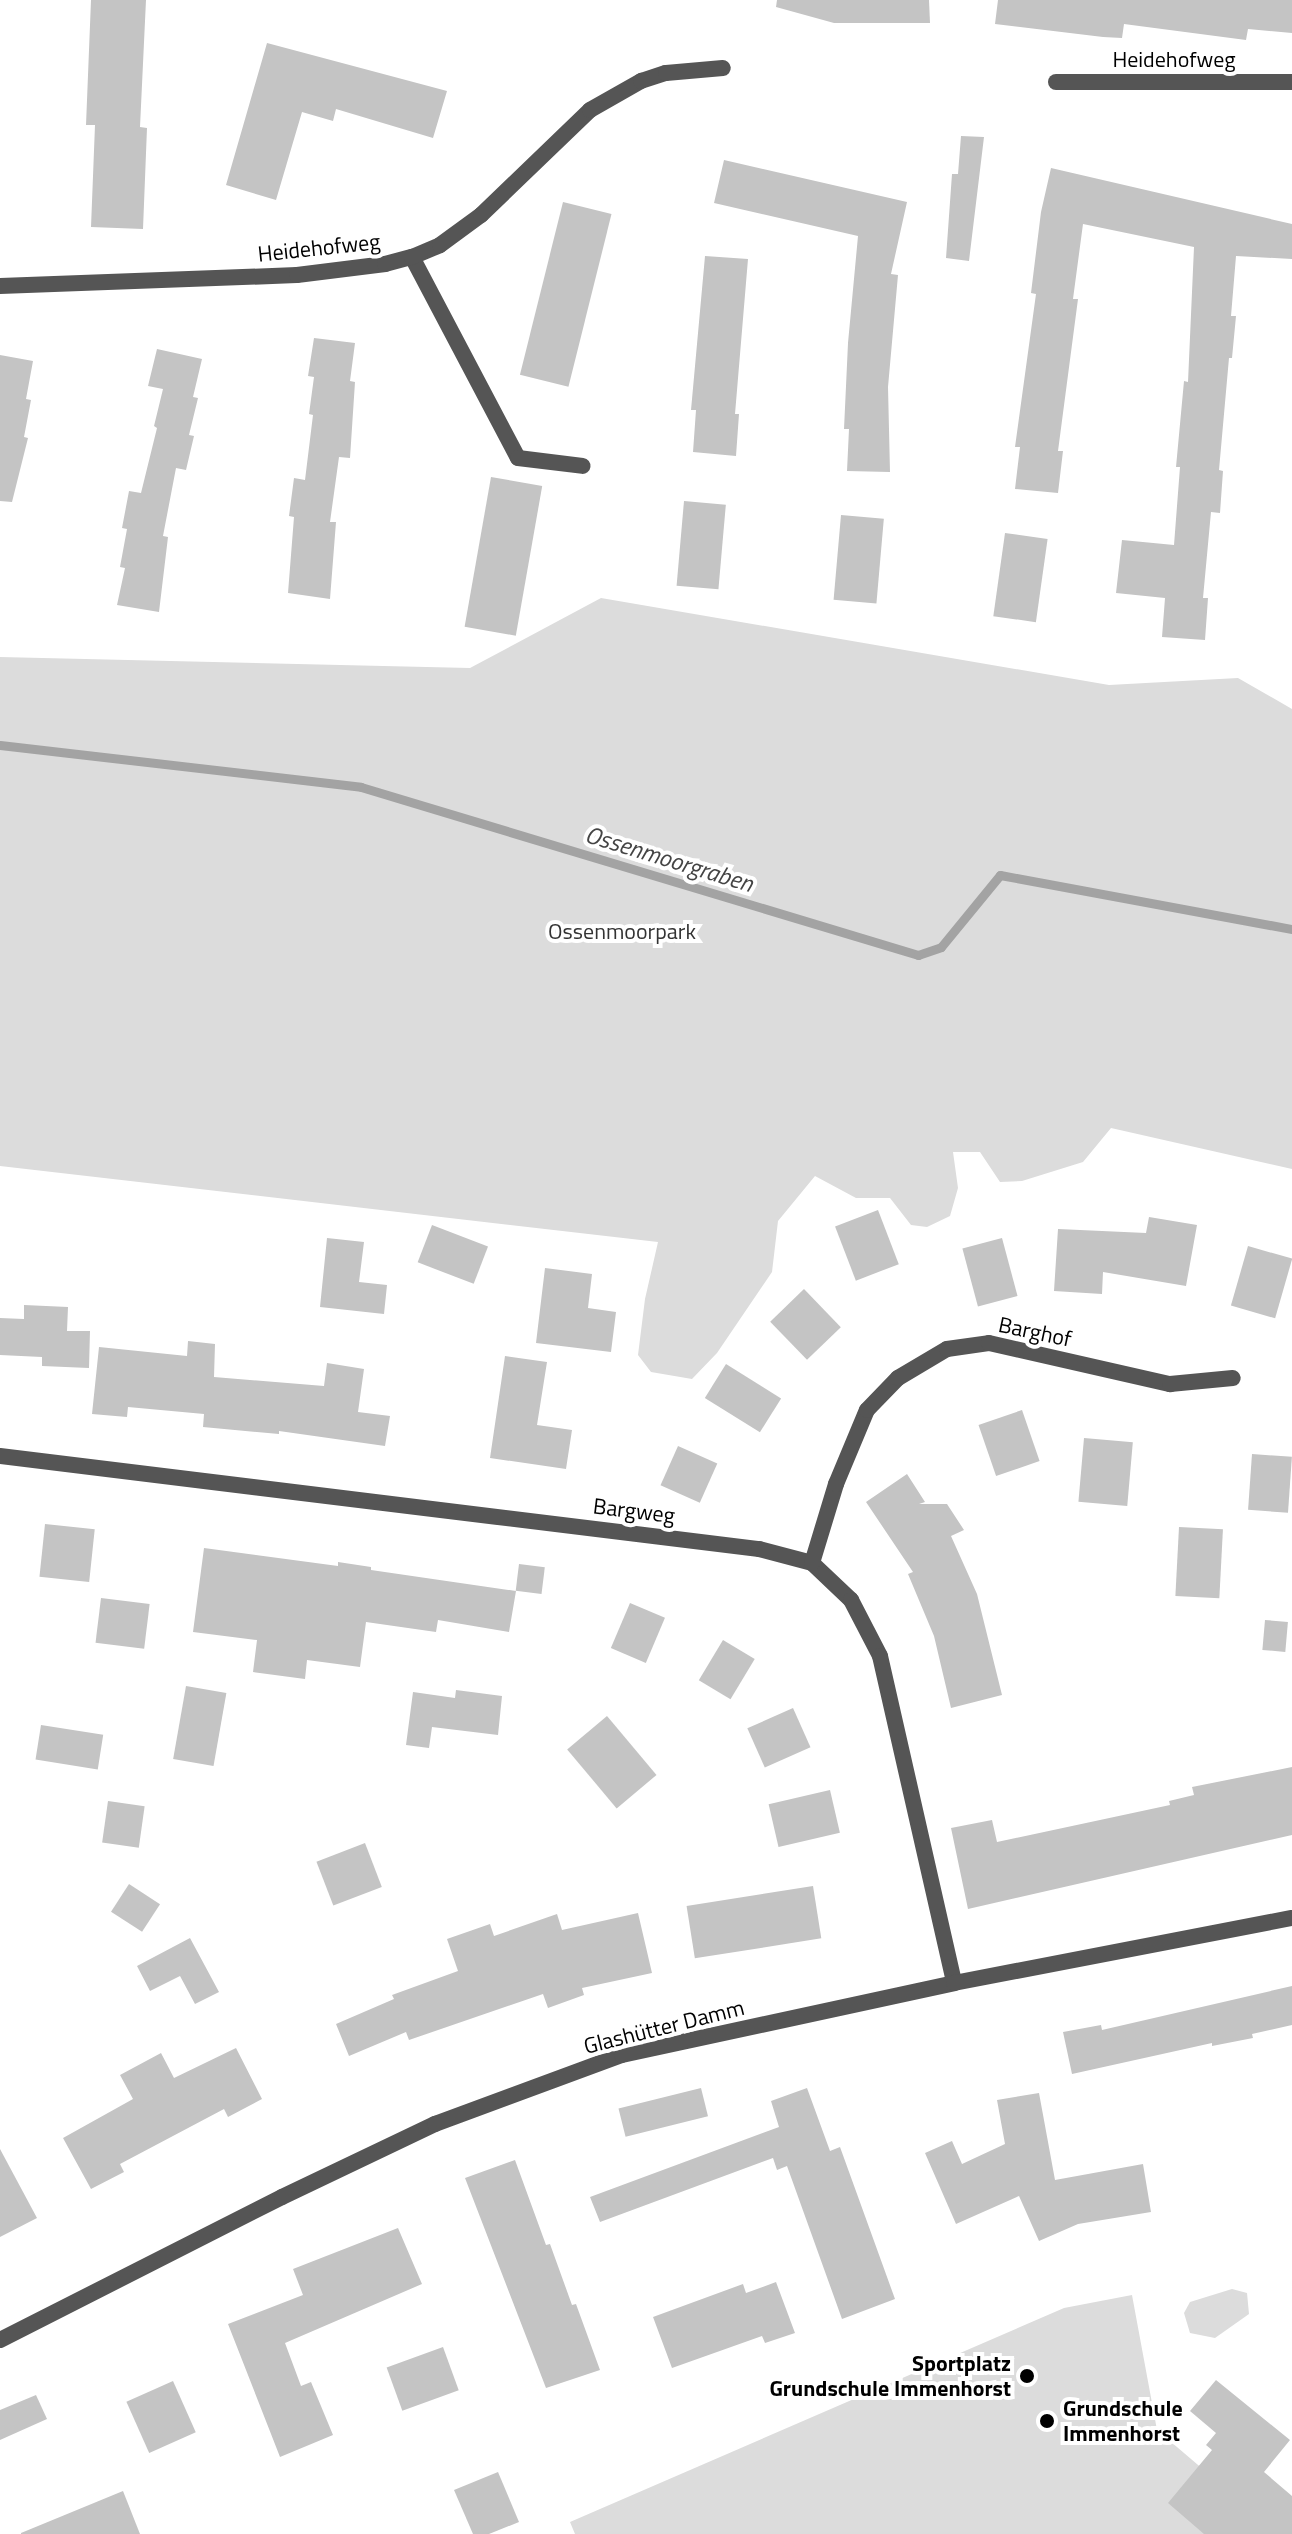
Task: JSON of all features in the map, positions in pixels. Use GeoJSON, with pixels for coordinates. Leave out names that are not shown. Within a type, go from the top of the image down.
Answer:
{"type":"FeatureCollection","features":[{"type":"Feature","properties":{"kind":"street","name":"Heidehofweg"},"geometry":{"type":"LineString","coordinates":[[0,286],[297,275],[385,264],[412,257],[440,245],[481,215],[602,102],[666,73],[723,68]]}},
{"type":"Feature","properties":{"kind":"street","name":"Heidehofweg"},"geometry":{"type":"LineString","coordinates":[[1056,82],[1292,82]]}},
{"type":"Feature","properties":{"kind":"street"},"geometry":{"type":"LineString","coordinates":[[412,257],[518,458],[583,466]]}},
{"type":"Feature","properties":{"kind":"street","name":"Barghof"},"geometry":{"type":"LineString","coordinates":[[812,1563],[836,1484],[867,1410],[898,1378],[947,1349],[989,1343],[1170,1384],[1233,1378]]}},
{"type":"Feature","properties":{"kind":"street","name":"Bargweg"},"geometry":{"type":"LineString","coordinates":[[0,1456],[759,1549],[812,1563],[851,1600],[880,1656],[954,1983]]}},
{"type":"Feature","properties":{"kind":"street","name":"Glashütter Damm"},"geometry":{"type":"LineString","coordinates":[[0,2340],[282,2197],[435,2124],[622,2055],[954,1983],[1292,1918]]}},
{"type":"Feature","properties":{"kind":"green space","name":"Ossenmoorpark"},"geometry":{"type":"Polygon","coordinates":[[[601,598],[1109,685],[1238,678],[1292,709],[1292,1169],[1111,1128],[1083,1162],[1022,1181],[1000,1182],[980,1152],[953,1152],[958,1188],[950,1216],[927,1227],[911,1225],[890,1198],[856,1198],[815,1176],[778,1221],[772,1272],[717,1353],[692,1379],[651,1372],[638,1355],[645,1299],[658,1242],[0,1166],[0,657],[470,668],[601,598]]]}},
{"type":"Feature","properties":{"kind":"green space"},"geometry":{"type":"Polygon","coordinates":[[[1232,2289],[1247,2293],[1249,2314],[1215,2338],[1190,2333],[1184,2313],[1190,2302],[1232,2289]]]}},
{"type":"Feature","properties":{"kind":"green space","name":"Sportplatz Grundschule Immenhorst"},"geometry":{"type":"Polygon","coordinates":[[[1132,2295],[1157,2430],[1279,2534],[575,2534],[570,2522],[1064,2308],[1132,2295]]]}},
{"type":"Feature","properties":{"kind":"building"},"geometry":{"type":"Polygon","coordinates":[[[91,0],[146,0],[140,127],[147,128],[143,229],[91,227],[95,125],[86,125],[91,0]]]}},
{"type":"Feature","properties":{"kind":"building"},"geometry":{"type":"Polygon","coordinates":[[[777,0],[929,0],[930,23],[834,23],[776,7],[777,0]]]}},
{"type":"Feature","properties":{"kind":"building"},"geometry":{"type":"Polygon","coordinates":[[[998,0],[1292,0],[1292,33],[1248,29],[1246,40],[1124,24],[1122,38],[1103,37],[995,24],[998,0]]]}},
{"type":"Feature","properties":{"kind":"building"},"geometry":{"type":"Polygon","coordinates":[[[267,43],[447,91],[433,138],[336,109],[333,121],[302,112],[276,200],[226,185],[267,43]]]}},
{"type":"Feature","properties":{"kind":"building"},"geometry":{"type":"Polygon","coordinates":[[[961,136],[984,137],[969,261],[946,258],[952,174],[958,174],[961,136]]]}},
{"type":"Feature","properties":{"kind":"building"},"geometry":{"type":"Polygon","coordinates":[[[724,160],[907,202],[891,274],[898,275],[888,387],[890,472],[847,471],[849,429],[844,429],[848,343],[858,236],[714,203],[724,160]]]}},
{"type":"Feature","properties":{"kind":"building"},"geometry":{"type":"Polygon","coordinates":[[[1051,168],[1292,224],[1292,259],[1236,256],[1231,316],[1236,316],[1219,470],[1223,471],[1220,513],[1211,512],[1203,598],[1208,598],[1205,640],[1162,637],[1165,598],[1116,593],[1122,540],[1174,545],[1180,467],[1176,467],[1184,381],[1188,382],[1194,247],[1083,224],[1073,299],[1078,299],[1058,451],[1063,451],[1058,493],[1015,489],[1020,447],[1015,447],[1036,294],[1031,293],[1041,212],[1051,168]]]}},
{"type":"Feature","properties":{"kind":"building"},"geometry":{"type":"Polygon","coordinates":[[[563,202],[612,214],[568,387],[520,375],[563,202]]]}},
{"type":"Feature","properties":{"kind":"building"},"geometry":{"type":"Polygon","coordinates":[[[705,256],[748,259],[735,414],[739,414],[736,456],[693,452],[696,410],[691,410],[705,256]]]}},
{"type":"Feature","properties":{"kind":"building"},"geometry":{"type":"Polygon","coordinates":[[[314,338],[355,343],[350,381],[355,382],[350,458],[339,457],[330,522],[336,522],[330,599],[288,593],[294,517],[289,516],[294,478],[305,480],[313,415],[309,414],[314,377],[308,376],[314,338]]]}},
{"type":"Feature","properties":{"kind":"building"},"geometry":{"type":"Polygon","coordinates":[[[157,349],[202,359],[193,397],[198,398],[189,435],[194,436],[186,470],[176,468],[163,536],[168,537],[159,612],[117,605],[125,568],[120,567],[127,529],[122,528],[129,491],[141,493],[157,428],[154,426],[163,389],[148,386],[157,349]]]}},
{"type":"Feature","properties":{"kind":"building"},"geometry":{"type":"Polygon","coordinates":[[[0,355],[33,361],[26,399],[31,400],[24,437],[28,438],[12,502],[0,501],[0,355]]]}},
{"type":"Feature","properties":{"kind":"building"},"geometry":{"type":"Polygon","coordinates":[[[491,477],[542,486],[516,636],[465,627],[491,477]]]}},
{"type":"Feature","properties":{"kind":"building"},"geometry":{"type":"Polygon","coordinates":[[[684,501],[726,505],[718,589],[677,586],[684,501]]]}},
{"type":"Feature","properties":{"kind":"building"},"geometry":{"type":"Polygon","coordinates":[[[841,515],[884,519],[876,603],[834,600],[841,515]]]}},
{"type":"Feature","properties":{"kind":"building"},"geometry":{"type":"Polygon","coordinates":[[[1005,533],[1048,539],[1036,622],[993,616],[1005,533]]]}},
{"type":"Feature","properties":{"kind":"building"},"geometry":{"type":"Polygon","coordinates":[[[878,1210],[899,1264],[856,1281],[835,1226],[878,1210]]]}},
{"type":"Feature","properties":{"kind":"building"},"geometry":{"type":"Polygon","coordinates":[[[1149,1217],[1197,1225],[1186,1286],[1103,1272],[1102,1294],[1054,1291],[1058,1229],[1146,1233],[1149,1217]]]}},
{"type":"Feature","properties":{"kind":"building"},"geometry":{"type":"Polygon","coordinates":[[[432,1225],[488,1247],[474,1284],[418,1262],[432,1225]]]}},
{"type":"Feature","properties":{"kind":"building"},"geometry":{"type":"Polygon","coordinates":[[[327,1238],[364,1242],[359,1282],[387,1285],[384,1314],[320,1307],[327,1238]]]}},
{"type":"Feature","properties":{"kind":"building"},"geometry":{"type":"Polygon","coordinates":[[[1002,1238],[1018,1296],[978,1307],[962,1249],[1002,1238]]]}},
{"type":"Feature","properties":{"kind":"building"},"geometry":{"type":"Polygon","coordinates":[[[1248,1246],[1292,1259],[1275,1318],[1231,1306],[1248,1246]]]}},
{"type":"Feature","properties":{"kind":"building"},"geometry":{"type":"Polygon","coordinates":[[[545,1268],[592,1274],[588,1308],[616,1312],[611,1352],[536,1343],[545,1268]]]}},
{"type":"Feature","properties":{"kind":"building"},"geometry":{"type":"Polygon","coordinates":[[[804,1289],[841,1327],[807,1360],[770,1322],[804,1289]]]}},
{"type":"Feature","properties":{"kind":"building"},"geometry":{"type":"Polygon","coordinates":[[[24,1305],[68,1307],[67,1331],[90,1331],[89,1368],[42,1366],[42,1357],[0,1355],[0,1318],[24,1319],[24,1305]]]}},
{"type":"Feature","properties":{"kind":"building"},"geometry":{"type":"Polygon","coordinates":[[[188,1341],[215,1344],[214,1377],[324,1386],[327,1363],[364,1369],[358,1412],[390,1416],[385,1446],[279,1431],[279,1434],[203,1427],[204,1414],[128,1407],[127,1417],[92,1414],[99,1347],[187,1356],[188,1341]]]}},
{"type":"Feature","properties":{"kind":"building"},"geometry":{"type":"Polygon","coordinates":[[[505,1356],[547,1362],[537,1425],[572,1430],[566,1469],[490,1458],[505,1356]]]}},
{"type":"Feature","properties":{"kind":"building"},"geometry":{"type":"Polygon","coordinates":[[[726,1364],[781,1398],[760,1432],[705,1398],[726,1364]]]}},
{"type":"Feature","properties":{"kind":"building"},"geometry":{"type":"Polygon","coordinates":[[[1022,1410],[1040,1461],[996,1476],[979,1425],[1022,1410]]]}},
{"type":"Feature","properties":{"kind":"building"},"geometry":{"type":"Polygon","coordinates":[[[1084,1438],[1133,1442],[1127,1506],[1078,1502],[1084,1438]]]}},
{"type":"Feature","properties":{"kind":"building"},"geometry":{"type":"Polygon","coordinates":[[[678,1446],[717,1463],[700,1503],[661,1485],[678,1446]]]}},
{"type":"Feature","properties":{"kind":"building"},"geometry":{"type":"Polygon","coordinates":[[[1252,1454],[1292,1457],[1288,1513],[1248,1510],[1252,1454]]]}},
{"type":"Feature","properties":{"kind":"building"},"geometry":{"type":"Polygon","coordinates":[[[907,1474],[925,1502],[919,1504],[947,1504],[964,1530],[951,1536],[977,1594],[1002,1695],[951,1708],[934,1636],[908,1574],[913,1572],[866,1502],[907,1474]]]}},
{"type":"Feature","properties":{"kind":"building"},"geometry":{"type":"Polygon","coordinates":[[[45,1524],[95,1529],[89,1582],[39,1577],[45,1524]]]}},
{"type":"Feature","properties":{"kind":"building"},"geometry":{"type":"Polygon","coordinates":[[[1179,1527],[1223,1529],[1219,1598],[1175,1596],[1179,1527]]]}},
{"type":"Feature","properties":{"kind":"building"},"geometry":{"type":"Polygon","coordinates":[[[204,1548],[338,1566],[338,1562],[371,1567],[371,1570],[516,1591],[509,1632],[438,1620],[436,1632],[366,1622],[360,1667],[307,1660],[305,1679],[253,1672],[257,1640],[193,1632],[204,1548]]]}},
{"type":"Feature","properties":{"kind":"building"},"geometry":{"type":"Polygon","coordinates":[[[519,1564],[545,1567],[542,1594],[516,1591],[519,1564]]]}},
{"type":"Feature","properties":{"kind":"building"},"geometry":{"type":"Polygon","coordinates":[[[101,1598],[150,1604],[144,1649],[96,1643],[101,1598]]]}},
{"type":"Feature","properties":{"kind":"building"},"geometry":{"type":"Polygon","coordinates":[[[630,1603],[665,1618],[646,1663],[611,1648],[630,1603]]]}},
{"type":"Feature","properties":{"kind":"building"},"geometry":{"type":"Polygon","coordinates":[[[1265,1620],[1288,1622],[1285,1652],[1262,1650],[1265,1620]]]}},
{"type":"Feature","properties":{"kind":"building"},"geometry":{"type":"Polygon","coordinates":[[[723,1640],[755,1659],[731,1699],[699,1680],[723,1640]]]}},
{"type":"Feature","properties":{"kind":"building"},"geometry":{"type":"Polygon","coordinates":[[[186,1686],[226,1693],[214,1766],[173,1759],[186,1686]]]}},
{"type":"Feature","properties":{"kind":"building"},"geometry":{"type":"Polygon","coordinates":[[[456,1690],[502,1696],[498,1735],[432,1727],[429,1748],[406,1745],[413,1692],[455,1698],[456,1690]]]}},
{"type":"Feature","properties":{"kind":"building"},"geometry":{"type":"Polygon","coordinates":[[[793,1708],[810,1747],[765,1768],[747,1728],[793,1708]]]}},
{"type":"Feature","properties":{"kind":"building"},"geometry":{"type":"Polygon","coordinates":[[[607,1716],[656,1775],[617,1808],[567,1749],[607,1716]]]}},
{"type":"Feature","properties":{"kind":"building"},"geometry":{"type":"Polygon","coordinates":[[[41,1725],[103,1735],[98,1769],[36,1760],[41,1725]]]}},
{"type":"Feature","properties":{"kind":"building"},"geometry":{"type":"Polygon","coordinates":[[[1292,1767],[1292,1835],[968,1909],[951,1828],[992,1820],[997,1842],[1170,1805],[1169,1801],[1194,1795],[1192,1787],[1292,1767]]]}},
{"type":"Feature","properties":{"kind":"building"},"geometry":{"type":"Polygon","coordinates":[[[830,1790],[840,1833],[779,1847],[769,1804],[830,1790]]]}},
{"type":"Feature","properties":{"kind":"building"},"geometry":{"type":"Polygon","coordinates":[[[108,1801],[145,1806],[139,1848],[102,1843],[108,1801]]]}},
{"type":"Feature","properties":{"kind":"building"},"geometry":{"type":"Polygon","coordinates":[[[365,1843],[382,1887],[333,1906],[316,1862],[365,1843]]]}},
{"type":"Feature","properties":{"kind":"building"},"geometry":{"type":"Polygon","coordinates":[[[129,1884],[160,1904],[142,1932],[111,1912],[129,1884]]]}},
{"type":"Feature","properties":{"kind":"building"},"geometry":{"type":"Polygon","coordinates":[[[813,1886],[821,1938],[695,1958],[687,1906],[813,1886]]]}},
{"type":"Feature","properties":{"kind":"building"},"geometry":{"type":"Polygon","coordinates":[[[638,1913],[652,1973],[582,1988],[584,1995],[548,2008],[543,1994],[409,2040],[406,2032],[349,2056],[336,2024],[394,1999],[392,1995],[458,1971],[447,1939],[490,1924],[494,1936],[557,1914],[562,1930],[638,1913]]]}},
{"type":"Feature","properties":{"kind":"building"},"geometry":{"type":"Polygon","coordinates":[[[190,1938],[219,1992],[195,2004],[180,1976],[150,1991],[137,1966],[190,1938]]]}},
{"type":"Feature","properties":{"kind":"building"},"geometry":{"type":"Polygon","coordinates":[[[1292,1986],[1292,2025],[1252,2034],[1253,2038],[1212,2046],[1212,2043],[1072,2074],[1063,2032],[1101,2025],[1102,2030],[1292,1986]]]}},
{"type":"Feature","properties":{"kind":"building"},"geometry":{"type":"Polygon","coordinates":[[[236,2048],[262,2099],[228,2117],[224,2109],[120,2164],[124,2172],[91,2189],[63,2138],[133,2099],[120,2075],[161,2053],[174,2078],[236,2048]]]}},
{"type":"Feature","properties":{"kind":"building"},"geometry":{"type":"Polygon","coordinates":[[[701,2088],[708,2116],[626,2137],[619,2109],[701,2088]]]}},
{"type":"Feature","properties":{"kind":"building"},"geometry":{"type":"Polygon","coordinates":[[[807,2088],[830,2151],[840,2147],[895,2299],[842,2319],[787,2166],[777,2170],[773,2158],[600,2222],[590,2197],[779,2127],[771,2101],[807,2088]]]}},
{"type":"Feature","properties":{"kind":"building"},"geometry":{"type":"Polygon","coordinates":[[[1039,2093],[1055,2180],[1143,2164],[1151,2212],[1078,2224],[1039,2241],[1019,2196],[956,2224],[925,2153],[952,2141],[962,2164],[1005,2144],[997,2100],[1039,2093]]]}},
{"type":"Feature","properties":{"kind":"building"},"geometry":{"type":"Polygon","coordinates":[[[0,2149],[37,2218],[0,2237],[0,2149]]]}},
{"type":"Feature","properties":{"kind":"building"},"geometry":{"type":"Polygon","coordinates":[[[515,2160],[546,2245],[550,2244],[572,2305],[576,2304],[600,2370],[546,2388],[465,2178],[515,2160]]]}},
{"type":"Feature","properties":{"kind":"building"},"geometry":{"type":"Polygon","coordinates":[[[398,2228],[422,2284],[285,2343],[301,2386],[311,2382],[333,2435],[280,2457],[228,2324],[303,2295],[293,2269],[398,2228]]]}},
{"type":"Feature","properties":{"kind":"building"},"geometry":{"type":"Polygon","coordinates":[[[776,2282],[795,2333],[765,2343],[762,2336],[672,2368],[653,2317],[743,2284],[746,2293],[776,2282]]]}},
{"type":"Feature","properties":{"kind":"building"},"geometry":{"type":"Polygon","coordinates":[[[443,2347],[459,2390],[402,2411],[387,2368],[443,2347]]]}},
{"type":"Feature","properties":{"kind":"building"},"geometry":{"type":"Polygon","coordinates":[[[1216,2380],[1290,2440],[1264,2472],[1292,2496],[1292,2534],[1204,2534],[1168,2503],[1212,2450],[1206,2445],[1216,2433],[1190,2411],[1216,2380]]]}},
{"type":"Feature","properties":{"kind":"building"},"geometry":{"type":"Polygon","coordinates":[[[173,2381],[196,2432],[149,2453],[126,2402],[173,2381]]]}},
{"type":"Feature","properties":{"kind":"building"},"geometry":{"type":"Polygon","coordinates":[[[36,2395],[47,2419],[0,2440],[0,2410],[36,2395]]]}},
{"type":"Feature","properties":{"kind":"building"},"geometry":{"type":"Polygon","coordinates":[[[498,2472],[519,2522],[489,2534],[473,2534],[454,2490],[498,2472]]]}},
{"type":"Feature","properties":{"kind":"building"},"geometry":{"type":"Polygon","coordinates":[[[123,2491],[140,2534],[21,2534],[21,2533],[123,2491]]]}},
{"type":"Feature","properties":{"kind":"waterway","name":"Ossenmoorgraben"},"geometry":{"type":"LineString","coordinates":[[0,745],[361,787],[918,955],[941,947],[1000,875],[1292,929]]}},
{"type":"Feature","properties":{"kind":"place","name":"Sportplatz Grundschule Immenhorst"},"geometry":{"type":"Point","coordinates":[1027,2376]}},
{"type":"Feature","properties":{"kind":"place","name":"Grundschule Immenhorst"},"geometry":{"type":"Point","coordinates":[1047,2421]}}]}
